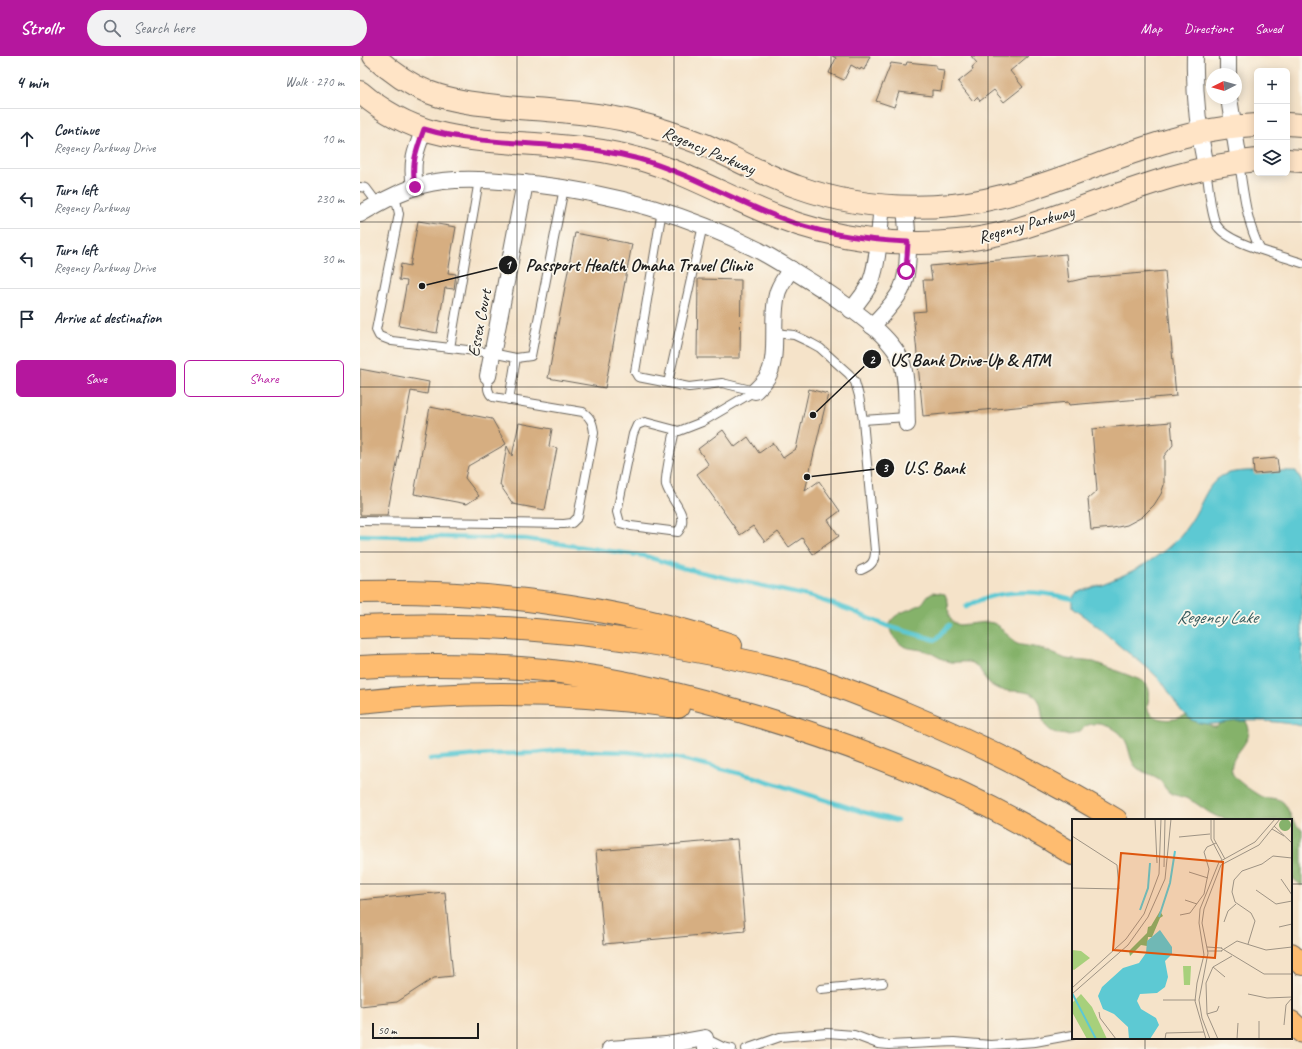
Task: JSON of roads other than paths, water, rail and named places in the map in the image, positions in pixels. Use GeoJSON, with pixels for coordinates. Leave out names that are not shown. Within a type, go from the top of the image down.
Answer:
{"type":"FeatureCollection","features":[{"type":"Feature","properties":{"kind":"highway"},"geometry":{"type":"LineString","coordinates":[[360,592],[467,595],[543,603],[605,612],[638,619],[723,642],[893,708],[977,744],[1059,786],[1114,819]]}},
{"type":"Feature","properties":{"kind":"highway"},"geometry":{"type":"LineString","coordinates":[[360,627],[467,626],[563,632],[714,654],[764,664],[815,679]]}},
{"type":"Feature","properties":{"kind":"highway"},"geometry":{"type":"LineString","coordinates":[[360,667],[427,665],[526,669],[576,674],[681,694],[855,748],[933,780],[1009,817],[1072,853]]}},
{"type":"Feature","properties":{"kind":"highway"},"geometry":{"type":"LineString","coordinates":[[360,702],[428,695],[468,693],[550,694],[646,703],[727,715],[801,730]]}},
{"type":"Feature","properties":{"kind":"highway"},"geometry":{"type":"LineString","coordinates":[[1292,955],[1302,964]]}},
{"type":"Feature","properties":{"kind":"highway"},"geometry":{"type":"LineString","coordinates":[[1292,1023],[1302,1032]]}},
{"type":"Feature","properties":{"kind":"main road","name":"Regency Parkway"},"geometry":{"type":"LineString","coordinates":[[374,56],[404,79],[422,89],[440,96],[480,104],[580,113],[632,122],[686,138],[797,187],[832,198],[882,206],[905,207],[955,205],[1008,194],[1199,132],[1233,126],[1254,125]]}},
{"type":"Feature","properties":{"kind":"main road","name":"Regency Parkway"},"geometry":{"type":"LineString","coordinates":[[360,92],[385,110],[424,129],[475,139],[578,148],[616,154],[673,170],[752,206],[794,223],[835,234],[878,241],[951,242],[971,240],[1000,234],[1148,184],[1206,167],[1248,161]]}},
{"type":"Feature","properties":{"kind":"main road"},"geometry":{"type":"LineString","coordinates":[[1290,124],[1302,125]]}},
{"type":"Feature","properties":{"kind":"main road"},"geometry":{"type":"LineString","coordinates":[[1290,160],[1302,160]]}},
{"type":"Feature","properties":{"kind":"street"},"geometry":{"type":"LineString","coordinates":[[1195,56],[1195,101],[1206,167]]}},
{"type":"Feature","properties":{"kind":"street"},"geometry":{"type":"LineString","coordinates":[[1228,56],[1228,68]]}},
{"type":"Feature","properties":{"kind":"street"},"geometry":{"type":"LineString","coordinates":[[1230,104],[1233,126],[1248,161]]}},
{"type":"Feature","properties":{"kind":"street"},"geometry":{"type":"LineString","coordinates":[[415,187],[413,163],[424,129]]}},
{"type":"Feature","properties":{"kind":"street"},"geometry":{"type":"LineString","coordinates":[[360,214],[395,195],[415,187],[443,181],[479,180],[524,183],[564,188],[600,195],[662,210],[703,225],[753,248],[791,270],[832,295],[872,326],[888,342],[901,362],[904,379],[907,421]]}},
{"type":"Feature","properties":{"kind":"street","name":"Essex Court"},"geometry":{"type":"LineString","coordinates":[[488,376],[524,183]]}},
{"type":"Feature","properties":{"kind":"street"},"geometry":{"type":"LineString","coordinates":[[851,310],[862,298],[871,281],[875,266],[882,206]]}},
{"type":"Feature","properties":{"kind":"street"},"geometry":{"type":"LineString","coordinates":[[872,326],[894,301],[901,289],[906,271],[908,242],[905,207]]}},
{"type":"Feature","properties":{"kind":"street"},"geometry":{"type":"LineString","coordinates":[[755,391],[768,376],[771,369],[773,358],[776,298],[781,283],[791,270]]}},
{"type":"Feature","properties":{"kind":"street"},"geometry":{"type":"LineString","coordinates":[[610,1049],[666,1044],[706,1044]]}},
{"type":"Feature","properties":{"kind":"lane"},"geometry":{"type":"LineString","coordinates":[[1248,161],[1247,216],[1252,233],[1260,249]]}},
{"type":"Feature","properties":{"kind":"lane"},"geometry":{"type":"LineString","coordinates":[[1206,167],[1213,213],[1218,227],[1222,232],[1230,238],[1302,263]]}},
{"type":"Feature","properties":{"kind":"lane"},"geometry":{"type":"LineString","coordinates":[[450,348],[479,180]]}},
{"type":"Feature","properties":{"kind":"lane"},"geometry":{"type":"LineString","coordinates":[[360,187],[366,188],[378,204]]}},
{"type":"Feature","properties":{"kind":"lane"},"geometry":{"type":"LineString","coordinates":[[395,195],[399,214],[376,330],[379,336],[392,341],[492,353],[516,358],[531,356],[564,188]]}},
{"type":"Feature","properties":{"kind":"lane"},"geometry":{"type":"LineString","coordinates":[[662,210],[635,372],[638,377],[689,387],[722,382],[755,391]]}},
{"type":"Feature","properties":{"kind":"lane"},"geometry":{"type":"LineString","coordinates":[[668,382],[703,225]]}},
{"type":"Feature","properties":{"kind":"lane"},"geometry":{"type":"LineString","coordinates":[[774,333],[794,335],[820,348],[849,374],[857,387],[862,420],[875,552],[875,558],[872,564],[862,570]]}},
{"type":"Feature","properties":{"kind":"lane"},"geometry":{"type":"LineString","coordinates":[[509,400],[516,358]]}},
{"type":"Feature","properties":{"kind":"lane"},"geometry":{"type":"LineString","coordinates":[[360,520],[564,524],[572,523],[578,517],[594,433],[592,422],[589,417],[583,412],[493,397],[489,394],[488,376]]}},
{"type":"Feature","properties":{"kind":"lane"},"geometry":{"type":"LineString","coordinates":[[675,430],[666,484],[670,495],[682,515],[682,527],[678,532],[631,526],[620,523],[616,512],[633,434],[637,425],[645,422],[679,431],[702,422],[755,391]]}},
{"type":"Feature","properties":{"kind":"lane"},"geometry":{"type":"LineString","coordinates":[[862,420],[907,421]]}},
{"type":"Feature","properties":{"kind":"lane"},"geometry":{"type":"LineString","coordinates":[[821,989],[883,983]]}},
{"type":"Feature","properties":{"kind":"lane"},"geometry":{"type":"LineString","coordinates":[[748,1049],[780,1038],[827,1033],[854,1036],[878,1044],[889,1045],[954,1042],[1004,1045],[1035,1042],[1072,1035]]}},
{"type":"Feature","properties":{"kind":"lane"},"geometry":{"type":"LineString","coordinates":[[706,1044],[732,1049]]}},
{"type":"Feature","properties":{"kind":"water","name":"Regency Lake"},"geometry":{"type":"Polygon","coordinates":[[[1240,471],[1296,471],[1302,482],[1302,726],[1264,721],[1236,721],[1206,724],[1194,721],[1178,707],[1163,684],[1150,670],[1092,622],[1072,608],[1072,599],[1076,593],[1118,578],[1144,564],[1168,547],[1187,527],[1212,484],[1220,477],[1232,472],[1240,471]]]}},
{"type":"Feature","properties":{"kind":"waterway"},"geometry":{"type":"LineString","coordinates":[[360,535],[526,539],[645,556],[683,568],[812,597],[850,610],[887,626],[936,640],[949,625]]}},
{"type":"Feature","properties":{"kind":"waterway"},"geometry":{"type":"LineString","coordinates":[[966,607],[991,596],[1018,592],[1045,594],[1072,599]]}},
{"type":"Feature","properties":{"kind":"waterway"},"geometry":{"type":"LineString","coordinates":[[430,759],[492,754],[533,753],[558,750],[628,752],[678,758],[754,777],[863,812],[897,821]]}},
{"type":"Feature","properties":{"kind":"place","name":"Passport Health Omaha Travel Clinic"},"geometry":{"type":"Point","coordinates":[422,286]}},
{"type":"Feature","properties":{"kind":"place","name":"US Bank Drive-Up & ATM"},"geometry":{"type":"Point","coordinates":[813,415]}},
{"type":"Feature","properties":{"kind":"place","name":"U.S. Bank"},"geometry":{"type":"Point","coordinates":[807,477]}}]}
